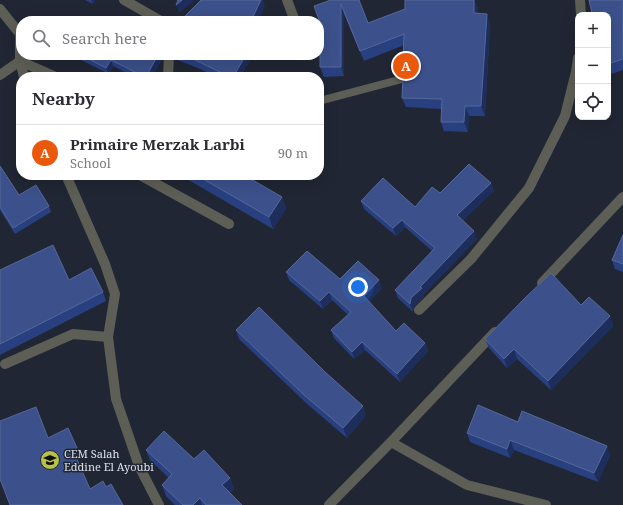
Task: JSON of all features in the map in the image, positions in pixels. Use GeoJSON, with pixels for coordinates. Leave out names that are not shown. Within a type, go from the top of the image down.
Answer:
{"type":"FeatureCollection","features":[{"type":"Feature","properties":{"kind":"street"},"geometry":{"type":"LineString","coordinates":[[124,0],[152,16]]}},
{"type":"Feature","properties":{"kind":"street"},"geometry":{"type":"LineString","coordinates":[[288,0],[293,16]]}},
{"type":"Feature","properties":{"kind":"street"},"geometry":{"type":"LineString","coordinates":[[580,0],[581,12]]}},
{"type":"Feature","properties":{"kind":"street"},"geometry":{"type":"LineString","coordinates":[[0,9],[16,29]]}},
{"type":"Feature","properties":{"kind":"street"},"geometry":{"type":"LineString","coordinates":[[168,72],[169,60]]}},
{"type":"Feature","properties":{"kind":"street"},"geometry":{"type":"LineString","coordinates":[[0,75],[20,61]]}},
{"type":"Feature","properties":{"kind":"street"},"geometry":{"type":"LineString","coordinates":[[20,61],[23,72]]}},
{"type":"Feature","properties":{"kind":"street"},"geometry":{"type":"LineString","coordinates":[[20,61],[45,72]]}},
{"type":"Feature","properties":{"kind":"street"},"geometry":{"type":"LineString","coordinates":[[419,310],[471,259],[529,188],[565,116],[575,76]]}},
{"type":"Feature","properties":{"kind":"street"},"geometry":{"type":"LineString","coordinates":[[68,180],[104,264],[115,294],[108,337],[116,399],[139,466],[159,505]]}},
{"type":"Feature","properties":{"kind":"street"},"geometry":{"type":"LineString","coordinates":[[149,180],[229,224]]}},
{"type":"Feature","properties":{"kind":"street"},"geometry":{"type":"LineString","coordinates":[[536,288],[623,197]]}},
{"type":"Feature","properties":{"kind":"street"},"geometry":{"type":"LineString","coordinates":[[329,505],[504,323]]}},
{"type":"Feature","properties":{"kind":"street"},"geometry":{"type":"LineString","coordinates":[[5,364],[73,334],[108,337]]}},
{"type":"Feature","properties":{"kind":"street"},"geometry":{"type":"LineString","coordinates":[[391,442],[467,485],[546,505]]}},
{"type":"Feature","properties":{"kind":"lane"},"geometry":{"type":"LineString","coordinates":[[324,100],[406,78]]}},
{"type":"Feature","properties":{"kind":"building"},"geometry":{"type":"Polygon","coordinates":[[[201,0],[261,0],[253,16],[185,16],[201,0]]]}},
{"type":"Feature","properties":{"kind":"building"},"geometry":{"type":"Polygon","coordinates":[[[331,0],[359,0],[368,23],[405,9],[405,0],[474,0],[474,13],[487,14],[481,106],[465,106],[464,122],[441,122],[442,99],[402,98],[403,74],[408,70],[407,65],[403,63],[404,34],[360,51],[341,4],[341,67],[320,67],[320,60],[324,60],[324,16],[318,16],[314,6],[331,0]]]}},
{"type":"Feature","properties":{"kind":"building"},"geometry":{"type":"Polygon","coordinates":[[[589,0],[623,0],[623,59],[611,63],[611,12],[592,12],[589,0]]]}},
{"type":"Feature","properties":{"kind":"building"},"geometry":{"type":"Polygon","coordinates":[[[91,60],[111,60],[106,68],[91,60]]]}},
{"type":"Feature","properties":{"kind":"building"},"geometry":{"type":"Polygon","coordinates":[[[111,60],[155,60],[149,72],[135,72],[111,60]]]}},
{"type":"Feature","properties":{"kind":"building"},"geometry":{"type":"Polygon","coordinates":[[[195,60],[243,60],[236,72],[220,72],[195,60]]]}},
{"type":"Feature","properties":{"kind":"building"},"geometry":{"type":"Polygon","coordinates":[[[469,164],[491,183],[457,215],[474,231],[420,287],[422,288],[411,298],[410,304],[395,290],[435,248],[402,220],[393,228],[361,201],[383,178],[415,207],[432,187],[440,193],[469,164]]]}},
{"type":"Feature","properties":{"kind":"building"},"geometry":{"type":"Polygon","coordinates":[[[0,166],[19,195],[36,185],[49,206],[13,228],[0,207],[0,166]]]}},
{"type":"Feature","properties":{"kind":"building"},"geometry":{"type":"Polygon","coordinates":[[[205,180],[253,180],[282,197],[269,217],[205,180]]]}},
{"type":"Feature","properties":{"kind":"building"},"geometry":{"type":"Polygon","coordinates":[[[623,235],[623,264],[612,260],[623,235]]]}},
{"type":"Feature","properties":{"kind":"building"},"geometry":{"type":"Polygon","coordinates":[[[53,245],[69,280],[91,268],[103,292],[0,344],[0,270],[53,245]]]}},
{"type":"Feature","properties":{"kind":"building"},"geometry":{"type":"Polygon","coordinates":[[[307,251],[340,279],[358,261],[379,280],[364,296],[396,331],[404,323],[425,343],[397,374],[362,342],[352,352],[331,330],[351,312],[329,292],[320,301],[286,272],[307,251]]]}},
{"type":"Feature","properties":{"kind":"building"},"geometry":{"type":"Polygon","coordinates":[[[551,273],[581,305],[589,297],[610,316],[548,381],[514,349],[504,359],[485,339],[551,273]]]}},
{"type":"Feature","properties":{"kind":"building"},"geometry":{"type":"Polygon","coordinates":[[[259,307],[324,371],[363,406],[343,428],[303,394],[236,330],[259,307]]]}},
{"type":"Feature","properties":{"kind":"building"},"geometry":{"type":"Polygon","coordinates":[[[478,405],[518,422],[522,411],[607,446],[594,473],[510,440],[507,449],[467,433],[478,405]]]}},
{"type":"Feature","properties":{"kind":"building","name":"CEM Salah Eddine El Ayoubi"},"geometry":{"type":"Polygon","coordinates":[[[36,407],[48,438],[68,428],[77,448],[73,450],[90,489],[103,481],[106,487],[111,484],[123,505],[10,505],[0,479],[0,421],[36,407]]]}},
{"type":"Feature","properties":{"kind":"building"},"geometry":{"type":"Polygon","coordinates":[[[164,431],[194,459],[204,450],[230,478],[222,485],[242,505],[206,505],[200,498],[193,505],[183,505],[162,485],[172,474],[146,450],[164,431]]]}},
{"type":"Feature","properties":{"kind":"place","name":"Primaire Merzak Larbi"},"geometry":{"type":"Point","coordinates":[406,66]}},
{"type":"Feature","properties":{"kind":"place","name":"CEM Salah Eddine El Ayoubi"},"geometry":{"type":"Point","coordinates":[50,460]}}]}
